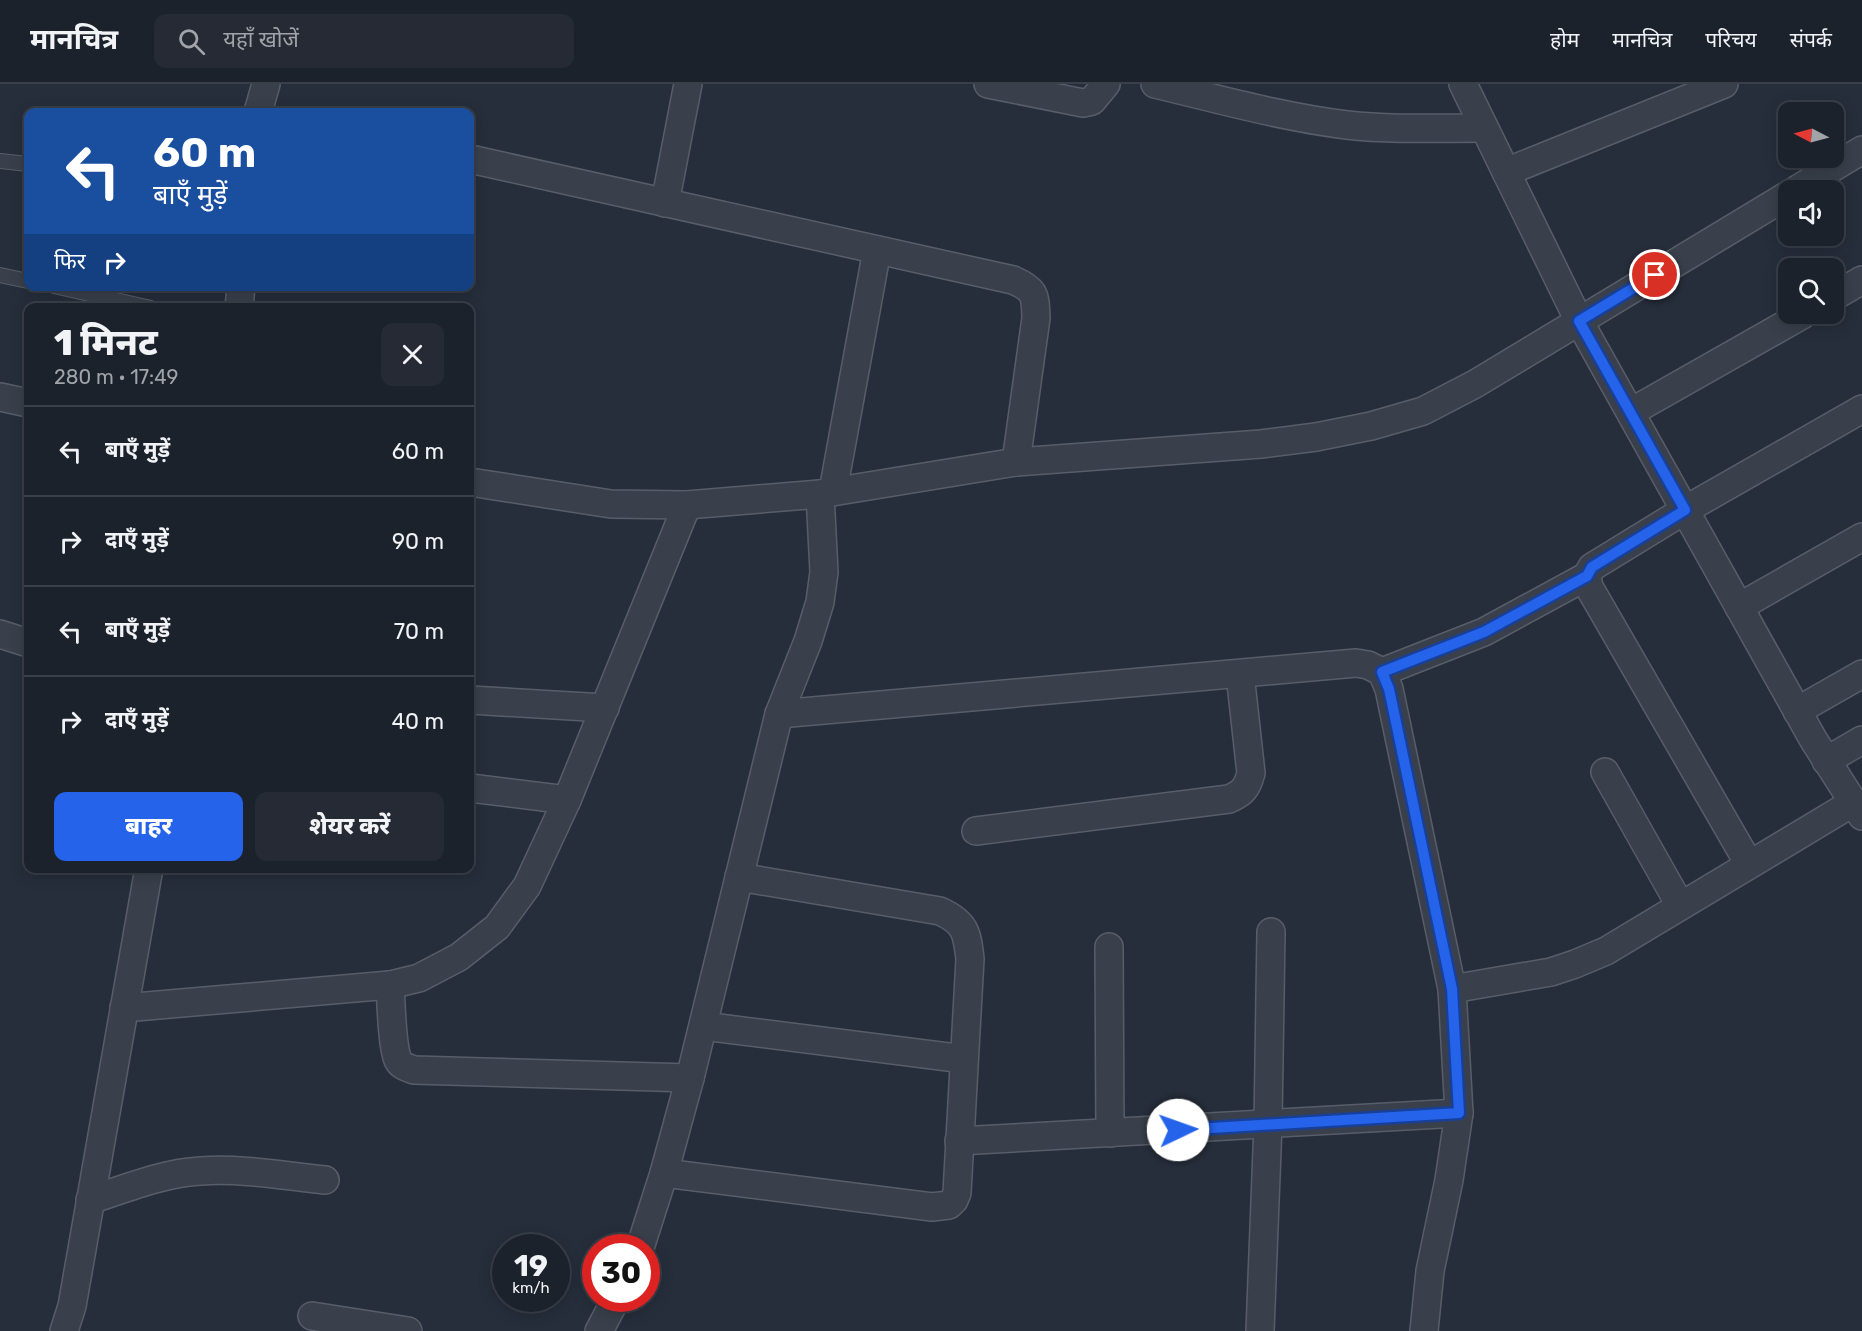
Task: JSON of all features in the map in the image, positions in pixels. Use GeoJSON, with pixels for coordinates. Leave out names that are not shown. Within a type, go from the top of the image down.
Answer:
{"type":"FeatureCollection","features":[{"type":"Feature","properties":{"kind":"street"},"geometry":{"type":"LineString","coordinates":[[259,108],[266,84]]}},
{"type":"Feature","properties":{"kind":"street"},"geometry":{"type":"LineString","coordinates":[[665,203],[688,84]]}},
{"type":"Feature","properties":{"kind":"street"},"geometry":{"type":"LineString","coordinates":[[988,84],[1083,103],[1092,101],[1106,84]]}},
{"type":"Feature","properties":{"kind":"street"},"geometry":{"type":"LineString","coordinates":[[1155,84],[1299,118],[1346,125],[1384,128],[1484,128]]}},
{"type":"Feature","properties":{"kind":"street"},"geometry":{"type":"LineString","coordinates":[[1452,989],[1551,972],[1606,951],[1749,864],[1858,809],[1826,761],[1797,711],[1579,321],[1463,84]]}},
{"type":"Feature","properties":{"kind":"street"},"geometry":{"type":"LineString","coordinates":[[1506,172],[1724,84]]}},
{"type":"Feature","properties":{"kind":"street"},"geometry":{"type":"LineString","coordinates":[[1812,180],[1862,150]]}},
{"type":"Feature","properties":{"kind":"street"},"geometry":{"type":"LineString","coordinates":[[474,160],[1013,280],[1027,286],[1035,298],[1036,318],[1016,462]]}},
{"type":"Feature","properties":{"kind":"street"},"geometry":{"type":"LineString","coordinates":[[474,483],[611,504],[687,505],[827,493],[1016,462],[1261,444],[1316,437],[1371,426],[1423,411],[1475,384],[1778,201]]}},
{"type":"Feature","properties":{"kind":"street"},"geometry":{"type":"LineString","coordinates":[[644,1234],[690,1078],[779,714],[808,641],[820,602],[824,572],[827,493],[877,250]]}},
{"type":"Feature","properties":{"kind":"street"},"geometry":{"type":"LineString","coordinates":[[1844,291],[1862,280]]}},
{"type":"Feature","properties":{"kind":"street"},"geometry":{"type":"LineString","coordinates":[[1630,412],[1786,324]]}},
{"type":"Feature","properties":{"kind":"street"},"geometry":{"type":"LineString","coordinates":[[0,397],[24,402]]}},
{"type":"Feature","properties":{"kind":"street"},"geometry":{"type":"LineString","coordinates":[[1382,672],[1484,632],[1587,576],[1592,567],[1685,510],[1862,409]]}},
{"type":"Feature","properties":{"kind":"street"},"geometry":{"type":"LineString","coordinates":[[124,1008],[390,985],[419,978],[459,957],[497,927],[527,886],[567,800],[687,505]]}},
{"type":"Feature","properties":{"kind":"street"},"geometry":{"type":"LineString","coordinates":[[1739,607],[1862,537]]}},
{"type":"Feature","properties":{"kind":"street"},"geometry":{"type":"LineString","coordinates":[[1587,576],[1589,587],[1749,864]]}},
{"type":"Feature","properties":{"kind":"street"},"geometry":{"type":"LineString","coordinates":[[0,634],[24,642]]}},
{"type":"Feature","properties":{"kind":"street"},"geometry":{"type":"LineString","coordinates":[[779,714],[1356,663],[1368,665],[1382,672],[1389,689],[1452,989],[1459,1113],[1449,1180],[1430,1271],[1424,1331]]}},
{"type":"Feature","properties":{"kind":"street"},"geometry":{"type":"LineString","coordinates":[[976,831],[1229,799],[1241,794],[1248,786],[1251,772],[1240,674]]}},
{"type":"Feature","properties":{"kind":"street"},"geometry":{"type":"LineString","coordinates":[[1797,711],[1862,674]]}},
{"type":"Feature","properties":{"kind":"street"},"geometry":{"type":"LineString","coordinates":[[474,700],[605,708]]}},
{"type":"Feature","properties":{"kind":"street"},"geometry":{"type":"LineString","coordinates":[[1826,761],[1862,740]]}},
{"type":"Feature","properties":{"kind":"street"},"geometry":{"type":"LineString","coordinates":[[1605,772],[1680,905]]}},
{"type":"Feature","properties":{"kind":"street"},"geometry":{"type":"LineString","coordinates":[[474,788],[567,800]]}},
{"type":"Feature","properties":{"kind":"street"},"geometry":{"type":"LineString","coordinates":[[64,1331],[72,1306],[148,873]]}},
{"type":"Feature","properties":{"kind":"street"},"geometry":{"type":"LineString","coordinates":[[664,1173],[943,1207],[954,1200],[957,1193],[970,959],[968,940],[963,928],[954,918],[940,911],[739,877]]}},
{"type":"Feature","properties":{"kind":"street"},"geometry":{"type":"LineString","coordinates":[[1260,1331],[1268,1125],[1271,932]]}},
{"type":"Feature","properties":{"kind":"street"},"geometry":{"type":"LineString","coordinates":[[1109,947],[1110,1133]]}},
{"type":"Feature","properties":{"kind":"street"},"geometry":{"type":"LineString","coordinates":[[390,985],[397,1055],[399,1061],[414,1070],[690,1078]]}},
{"type":"Feature","properties":{"kind":"street"},"geometry":{"type":"LineString","coordinates":[[703,1026],[964,1059]]}},
{"type":"Feature","properties":{"kind":"street"},"geometry":{"type":"LineString","coordinates":[[960,1141],[1459,1113]]}},
{"type":"Feature","properties":{"kind":"street"},"geometry":{"type":"LineString","coordinates":[[90,1200],[157,1178],[201,1171],[228,1171],[325,1180]]}},
{"type":"Feature","properties":{"kind":"street"},"geometry":{"type":"LineString","coordinates":[[599,1331],[609,1312]]}},
{"type":"Feature","properties":{"kind":"street"},"geometry":{"type":"LineString","coordinates":[[312,1316],[408,1331]]}},
{"type":"Feature","properties":{"kind":"lane"},"geometry":{"type":"LineString","coordinates":[[0,161],[24,164]]}},
{"type":"Feature","properties":{"kind":"lane"},"geometry":{"type":"LineString","coordinates":[[0,275],[24,280]]}},
{"type":"Feature","properties":{"kind":"lane"},"geometry":{"type":"LineString","coordinates":[[76,291],[129,303]]}},
{"type":"Feature","properties":{"kind":"route"},"geometry":{"type":"LineString","coordinates":[[1178,1130],[1459,1113],[1452,989],[1389,689],[1382,672],[1484,632],[1587,576],[1592,567],[1685,510],[1579,321],[1655,275]]}}]}
